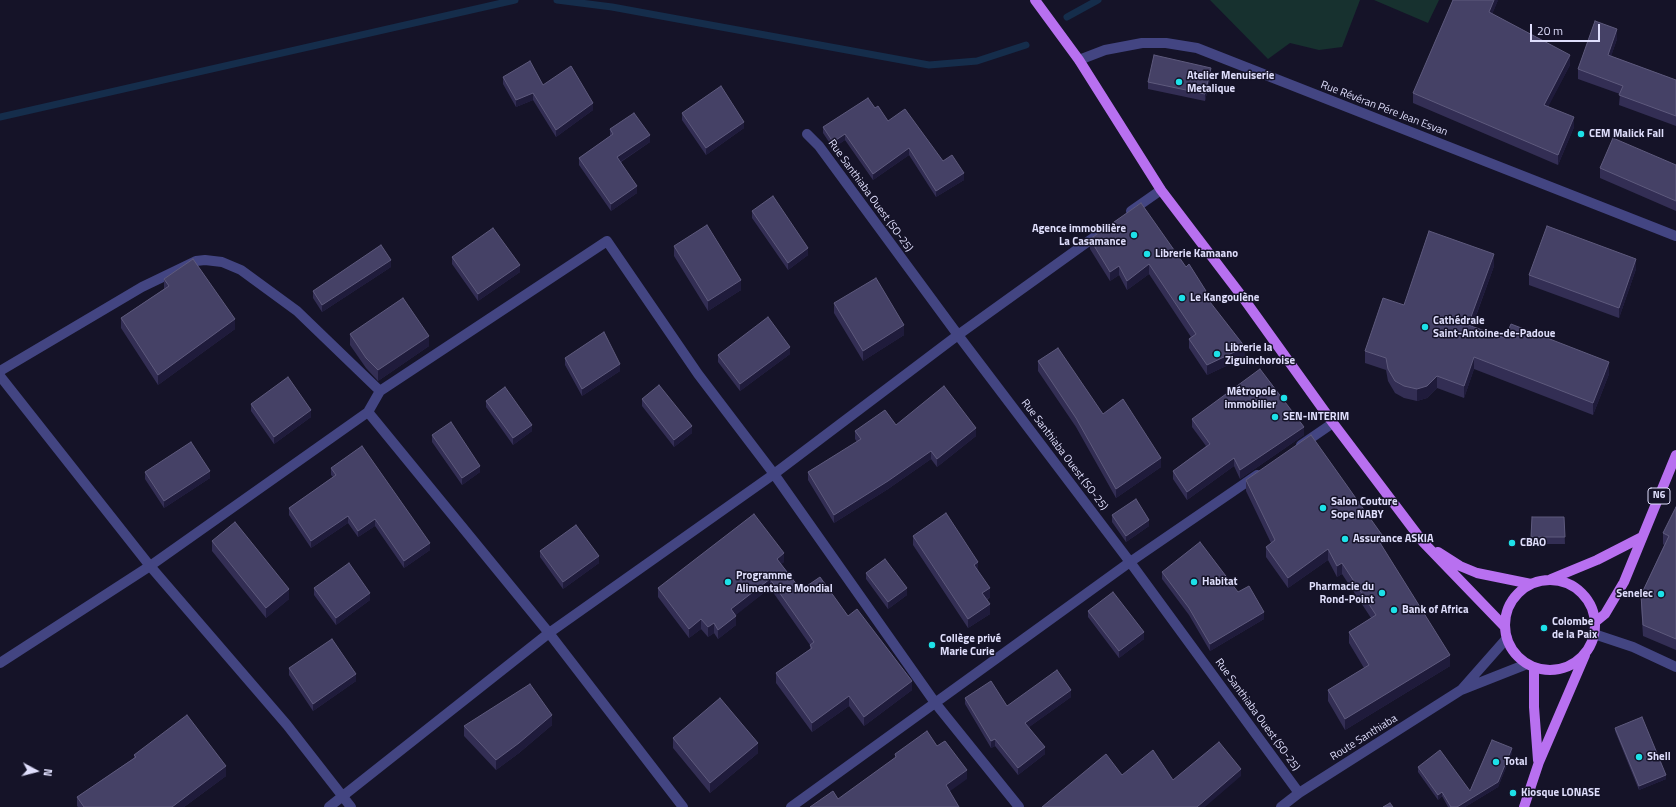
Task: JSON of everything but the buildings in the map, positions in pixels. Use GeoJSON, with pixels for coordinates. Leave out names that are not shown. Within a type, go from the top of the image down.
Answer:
{"type":"FeatureCollection","features":[{"type":"Feature","properties":{"kind":"main road"},"geometry":{"type":"LineString","coordinates":[[1036,0],[1079,60],[1161,190],[1244,299],[1333,423],[1423,542],[1505,627]]}},
{"type":"Feature","properties":{"kind":"main road","name":"N6"},"geometry":{"type":"LineString","coordinates":[[1642,537],[1676,455]]}},
{"type":"Feature","properties":{"kind":"main road"},"geometry":{"type":"LineString","coordinates":[[1590,645],[1580,658],[1566,667],[1544,670],[1530,665],[1518,657],[1507,638],[1505,616],[1514,597],[1531,584],[1551,579],[1597,560],[1642,537]]}},
{"type":"Feature","properties":{"kind":"main road"},"geometry":{"type":"LineString","coordinates":[[1524,807],[1539,762],[1590,645],[1594,629],[1605,614],[1624,582],[1642,537]]}},
{"type":"Feature","properties":{"kind":"main road"},"geometry":{"type":"LineString","coordinates":[[1423,542],[1460,566],[1477,573],[1531,584]]}},
{"type":"Feature","properties":{"kind":"main road"},"geometry":{"type":"LineString","coordinates":[[1551,579],[1570,584],[1578,590],[1590,605],[1594,629]]}},
{"type":"Feature","properties":{"kind":"main road"},"geometry":{"type":"LineString","coordinates":[[1530,665],[1539,762]]}},
{"type":"Feature","properties":{"kind":"street","name":"Rue Révéran Pére Jean Esvan"},"geometry":{"type":"LineString","coordinates":[[1079,60],[1105,50],[1142,43],[1166,43],[1197,48],[1676,236]]}},
{"type":"Feature","properties":{"kind":"street","name":"Rue Santhiaba Ouest (SO-25)"},"geometry":{"type":"LineString","coordinates":[[807,134],[819,146],[958,335],[1130,562],[1299,793]]}},
{"type":"Feature","properties":{"kind":"street"},"geometry":{"type":"LineString","coordinates":[[1123,217],[1161,190]]}},
{"type":"Feature","properties":{"kind":"street"},"geometry":{"type":"LineString","coordinates":[[329,807],[549,634],[774,474],[958,335],[1110,226]]}},
{"type":"Feature","properties":{"kind":"street"},"geometry":{"type":"LineString","coordinates":[[0,663],[150,566],[368,412],[380,391],[607,241],[698,374],[774,474],[936,704],[1019,807]]}},
{"type":"Feature","properties":{"kind":"street"},"geometry":{"type":"LineString","coordinates":[[0,371],[142,287],[196,262],[205,260],[222,262],[241,270],[297,311],[380,391]]}},
{"type":"Feature","properties":{"kind":"street"},"geometry":{"type":"LineString","coordinates":[[0,376],[150,566],[286,725],[351,807]]}},
{"type":"Feature","properties":{"kind":"street"},"geometry":{"type":"LineString","coordinates":[[368,412],[549,634],[683,807]]}},
{"type":"Feature","properties":{"kind":"street"},"geometry":{"type":"LineString","coordinates":[[1293,450],[1333,423]]}},
{"type":"Feature","properties":{"kind":"street"},"geometry":{"type":"LineString","coordinates":[[791,807],[936,704],[1130,562],[1267,468]]}},
{"type":"Feature","properties":{"kind":"street"},"geometry":{"type":"LineString","coordinates":[[1594,629],[1676,667]]}},
{"type":"Feature","properties":{"kind":"street"},"geometry":{"type":"LineString","coordinates":[[1461,690],[1507,638]]}},
{"type":"Feature","properties":{"kind":"street"},"geometry":{"type":"LineString","coordinates":[[1461,690],[1530,665]]}},
{"type":"Feature","properties":{"kind":"street","name":"Route Santhiaba"},"geometry":{"type":"LineString","coordinates":[[1280,807],[1299,793],[1461,690]]}},
{"type":"Feature","properties":{"kind":"green space"},"geometry":{"type":"Polygon","coordinates":[[[1210,0],[1360,0],[1342,47],[1319,50],[1290,43],[1268,59],[1210,0]]]}},
{"type":"Feature","properties":{"kind":"green space"},"geometry":{"type":"Polygon","coordinates":[[[1374,0],[1439,0],[1428,23],[1374,0]]]}},
{"type":"Feature","properties":{"kind":"waterway"},"geometry":{"type":"LineString","coordinates":[[0,117],[515,0]]}},
{"type":"Feature","properties":{"kind":"waterway"},"geometry":{"type":"LineString","coordinates":[[557,0],[612,7],[929,65],[977,61],[1026,45]]}},
{"type":"Feature","properties":{"kind":"waterway"},"geometry":{"type":"LineString","coordinates":[[1067,17],[1098,0]]}},
{"type":"Feature","properties":{"kind":"place","name":"Atelier Menuiserie Metalique"},"geometry":{"type":"Point","coordinates":[1179,82]}},
{"type":"Feature","properties":{"kind":"place","name":"CEM Malick Fall"},"geometry":{"type":"Point","coordinates":[1581,134]}},
{"type":"Feature","properties":{"kind":"place","name":"Agence immobilière La Casamance"},"geometry":{"type":"Point","coordinates":[1134,235]}},
{"type":"Feature","properties":{"kind":"place","name":"Librerie Kamaano"},"geometry":{"type":"Point","coordinates":[1147,254]}},
{"type":"Feature","properties":{"kind":"place","name":"Le Kangoulène"},"geometry":{"type":"Point","coordinates":[1182,298]}},
{"type":"Feature","properties":{"kind":"place","name":"Cathédrale Saint-Antoine-de-Padoue"},"geometry":{"type":"Point","coordinates":[1425,327]}},
{"type":"Feature","properties":{"kind":"place","name":"Librerie la Ziguinchoroise"},"geometry":{"type":"Point","coordinates":[1217,354]}},
{"type":"Feature","properties":{"kind":"place","name":"Métropole immobilier"},"geometry":{"type":"Point","coordinates":[1284,398]}},
{"type":"Feature","properties":{"kind":"place","name":"SEN-INTERIM"},"geometry":{"type":"Point","coordinates":[1275,417]}},
{"type":"Feature","properties":{"kind":"place","name":"Salon Couture Sope NABY"},"geometry":{"type":"Point","coordinates":[1323,508]}},
{"type":"Feature","properties":{"kind":"place","name":"Assurance ASKIA"},"geometry":{"type":"Point","coordinates":[1345,539]}},
{"type":"Feature","properties":{"kind":"place","name":"CBAO"},"geometry":{"type":"Point","coordinates":[1512,543]}},
{"type":"Feature","properties":{"kind":"place","name":"Programme Alimentaire Mondial"},"geometry":{"type":"Point","coordinates":[728,582]}},
{"type":"Feature","properties":{"kind":"place","name":"Habitat"},"geometry":{"type":"Point","coordinates":[1194,582]}},
{"type":"Feature","properties":{"kind":"place","name":"Pharmacie du Rond-Point"},"geometry":{"type":"Point","coordinates":[1382,593]}},
{"type":"Feature","properties":{"kind":"place","name":"Senelec"},"geometry":{"type":"Point","coordinates":[1661,594]}},
{"type":"Feature","properties":{"kind":"place","name":"Bank of Africa"},"geometry":{"type":"Point","coordinates":[1394,610]}},
{"type":"Feature","properties":{"kind":"place","name":"Colombe de la Paix"},"geometry":{"type":"Point","coordinates":[1544,628]}},
{"type":"Feature","properties":{"kind":"place","name":"Collège privé Marie Curie"},"geometry":{"type":"Point","coordinates":[932,645]}},
{"type":"Feature","properties":{"kind":"place","name":"Shell"},"geometry":{"type":"Point","coordinates":[1639,757]}},
{"type":"Feature","properties":{"kind":"place","name":"Total"},"geometry":{"type":"Point","coordinates":[1496,762]}},
{"type":"Feature","properties":{"kind":"place","name":"Kiosque LONASE"},"geometry":{"type":"Point","coordinates":[1513,793]}}]}
